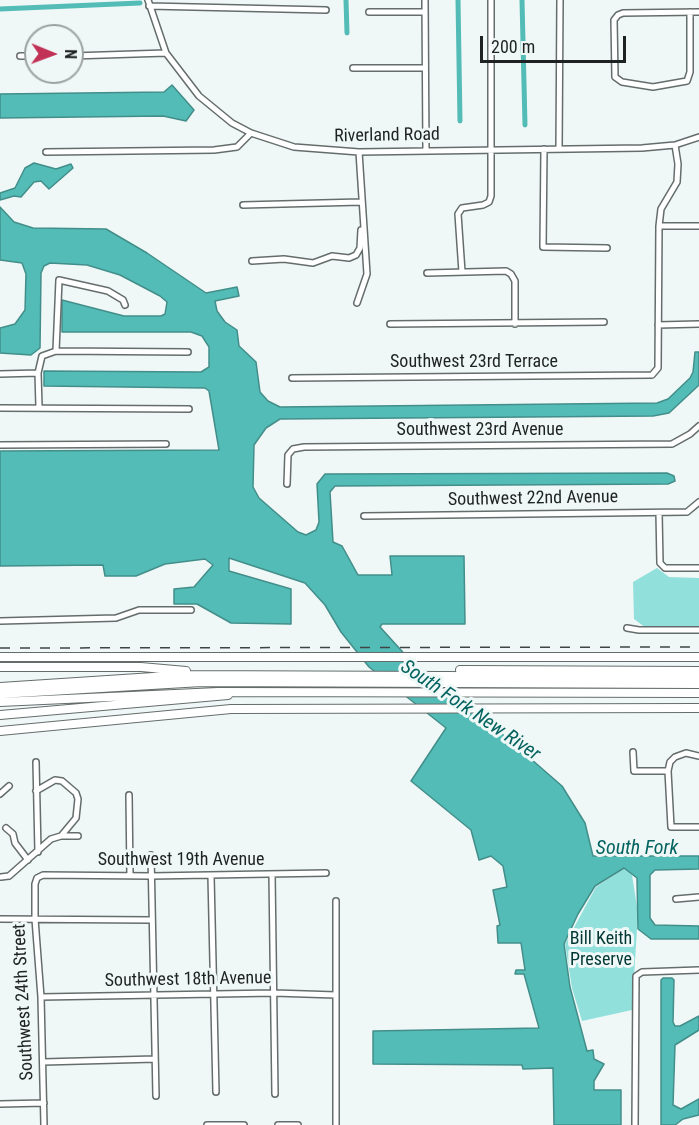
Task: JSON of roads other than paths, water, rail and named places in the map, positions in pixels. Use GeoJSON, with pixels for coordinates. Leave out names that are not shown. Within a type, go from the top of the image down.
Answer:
{"type":"FeatureCollection","features":[{"type":"Feature","properties":{"kind":"highway"},"geometry":{"type":"LineString","coordinates":[[0,657],[699,657]]}},
{"type":"Feature","properties":{"kind":"highway"},"geometry":{"type":"LineString","coordinates":[[0,669],[141,667],[188,672],[201,676]]}},
{"type":"Feature","properties":{"kind":"highway"},"geometry":{"type":"LineString","coordinates":[[0,685],[201,676],[699,671]]}},
{"type":"Feature","properties":{"kind":"highway"},"geometry":{"type":"LineString","coordinates":[[0,685],[188,672]]}},
{"type":"Feature","properties":{"kind":"highway"},"geometry":{"type":"LineString","coordinates":[[632,673],[699,677]]}},
{"type":"Feature","properties":{"kind":"highway"},"geometry":{"type":"LineString","coordinates":[[0,694],[201,676],[410,682],[699,684]]}},
{"type":"Feature","properties":{"kind":"highway"},"geometry":{"type":"LineString","coordinates":[[0,702],[244,692],[632,691],[699,693]]}},
{"type":"Feature","properties":{"kind":"highway"},"geometry":{"type":"LineString","coordinates":[[0,716],[201,695]]}},
{"type":"Feature","properties":{"kind":"highway"},"geometry":{"type":"LineString","coordinates":[[0,731],[178,712],[267,708],[699,708]]}},
{"type":"Feature","properties":{"kind":"street"},"geometry":{"type":"LineString","coordinates":[[425,0],[426,151]]}},
{"type":"Feature","properties":{"kind":"street"},"geometry":{"type":"LineString","coordinates":[[462,272],[458,214],[462,208],[489,202],[492,148],[491,0]]}},
{"type":"Feature","properties":{"kind":"street"},"geometry":{"type":"LineString","coordinates":[[559,149],[560,0]]}},
{"type":"Feature","properties":{"kind":"street"},"geometry":{"type":"LineString","coordinates":[[149,3],[326,10]]}},
{"type":"Feature","properties":{"kind":"street","name":"Riverland Road"},"geometry":{"type":"LineString","coordinates":[[149,3],[166,53],[199,96],[250,133],[311,151],[559,149],[675,145],[699,137]]}},
{"type":"Feature","properties":{"kind":"street"},"geometry":{"type":"LineString","coordinates":[[369,12],[425,12]]}},
{"type":"Feature","properties":{"kind":"street"},"geometry":{"type":"LineString","coordinates":[[690,12],[690,72],[687,81],[653,87],[622,82],[615,77],[614,20],[618,15],[623,13],[690,12],[699,12]]}},
{"type":"Feature","properties":{"kind":"street"},"geometry":{"type":"LineString","coordinates":[[84,56],[166,53]]}},
{"type":"Feature","properties":{"kind":"street"},"geometry":{"type":"LineString","coordinates":[[353,68],[425,68]]}},
{"type":"Feature","properties":{"kind":"street"},"geometry":{"type":"LineString","coordinates":[[46,152],[214,150],[237,147],[250,133]]}},
{"type":"Feature","properties":{"kind":"street"},"geometry":{"type":"LineString","coordinates":[[675,145],[678,164],[677,182],[661,209],[658,226],[658,325],[699,324]]}},
{"type":"Feature","properties":{"kind":"street"},"geometry":{"type":"LineString","coordinates":[[544,149],[543,247],[607,248]]}},
{"type":"Feature","properties":{"kind":"street"},"geometry":{"type":"LineString","coordinates":[[252,261],[284,259],[313,263],[332,256],[349,258],[356,255],[360,248],[362,220],[359,152]]}},
{"type":"Feature","properties":{"kind":"street"},"geometry":{"type":"LineString","coordinates":[[243,205],[362,202]]}},
{"type":"Feature","properties":{"kind":"street"},"geometry":{"type":"LineString","coordinates":[[357,303],[367,274],[362,220]]}},
{"type":"Feature","properties":{"kind":"street"},"geometry":{"type":"LineString","coordinates":[[658,226],[699,226]]}},
{"type":"Feature","properties":{"kind":"street"},"geometry":{"type":"LineString","coordinates":[[427,273],[506,271],[512,274],[515,281],[515,324]]}},
{"type":"Feature","properties":{"kind":"street"},"geometry":{"type":"LineString","coordinates":[[56,351],[59,280],[108,291],[123,300],[125,305]]}},
{"type":"Feature","properties":{"kind":"street"},"geometry":{"type":"LineString","coordinates":[[390,324],[604,322]]}},
{"type":"Feature","properties":{"kind":"street","name":"Southwest 23rd Terrace"},"geometry":{"type":"LineString","coordinates":[[292,378],[652,375],[658,368],[658,325]]}},
{"type":"Feature","properties":{"kind":"street"},"geometry":{"type":"LineString","coordinates":[[39,407],[38,373],[42,356],[56,351],[188,352]]}},
{"type":"Feature","properties":{"kind":"street"},"geometry":{"type":"LineString","coordinates":[[0,374],[38,373]]}},
{"type":"Feature","properties":{"kind":"street"},"geometry":{"type":"LineString","coordinates":[[0,408],[189,409]]}},
{"type":"Feature","properties":{"kind":"street","name":"Southwest 23rd Avenue"},"geometry":{"type":"LineString","coordinates":[[287,484],[288,455],[293,449],[304,447],[672,444],[699,426]]}},
{"type":"Feature","properties":{"kind":"street"},"geometry":{"type":"LineString","coordinates":[[0,445],[166,444]]}},
{"type":"Feature","properties":{"kind":"street","name":"Southwest 22nd Avenue"},"geometry":{"type":"LineString","coordinates":[[364,516],[687,512],[699,502]]}},
{"type":"Feature","properties":{"kind":"street"},"geometry":{"type":"LineString","coordinates":[[659,513],[658,556],[665,568],[699,568]]}},
{"type":"Feature","properties":{"kind":"street"},"geometry":{"type":"LineString","coordinates":[[0,621],[116,618],[139,610],[191,610]]}},
{"type":"Feature","properties":{"kind":"street"},"geometry":{"type":"LineString","coordinates":[[627,627],[634,630],[699,630]]}},
{"type":"Feature","properties":{"kind":"street"},"geometry":{"type":"LineString","coordinates":[[633,752],[634,771],[668,771]]}},
{"type":"Feature","properties":{"kind":"street"},"geometry":{"type":"LineString","coordinates":[[699,756],[686,753],[675,757],[670,762],[668,771],[671,827],[699,827]]}},
{"type":"Feature","properties":{"kind":"street"},"geometry":{"type":"LineString","coordinates":[[36,762],[38,852]]}},
{"type":"Feature","properties":{"kind":"street"},"geometry":{"type":"LineString","coordinates":[[36,791],[55,780],[62,781],[76,793],[79,804],[76,818],[61,836]]}},
{"type":"Feature","properties":{"kind":"street"},"geometry":{"type":"LineString","coordinates":[[0,794],[9,786]]}},
{"type":"Feature","properties":{"kind":"street"},"geometry":{"type":"LineString","coordinates":[[129,795],[130,876]]}},
{"type":"Feature","properties":{"kind":"street"},"geometry":{"type":"LineString","coordinates":[[6,828],[13,834],[15,843],[28,860]]}},
{"type":"Feature","properties":{"kind":"street"},"geometry":{"type":"LineString","coordinates":[[0,877],[9,876],[51,839],[61,836],[78,836]]}},
{"type":"Feature","properties":{"kind":"street"},"geometry":{"type":"LineString","coordinates":[[151,855],[156,1096]]}},
{"type":"Feature","properties":{"kind":"street","name":"Southwest 19th Avenue"},"geometry":{"type":"LineString","coordinates":[[37,878],[43,875],[211,876],[326,873]]}},
{"type":"Feature","properties":{"kind":"street"},"geometry":{"type":"LineString","coordinates":[[272,874],[275,1094]]}},
{"type":"Feature","properties":{"kind":"street"},"geometry":{"type":"LineString","coordinates":[[211,876],[216,1092]]}},
{"type":"Feature","properties":{"kind":"street","name":"Southwest 24th Street"},"geometry":{"type":"LineString","coordinates":[[37,878],[34,884],[41,997],[44,1125]]}},
{"type":"Feature","properties":{"kind":"street"},"geometry":{"type":"LineString","coordinates":[[676,899],[699,897]]}},
{"type":"Feature","properties":{"kind":"street"},"geometry":{"type":"LineString","coordinates":[[336,901],[336,1125]]}},
{"type":"Feature","properties":{"kind":"street"},"geometry":{"type":"LineString","coordinates":[[0,919],[151,920]]}},
{"type":"Feature","properties":{"kind":"street"},"geometry":{"type":"LineString","coordinates":[[634,1125],[637,975],[699,970]]}},
{"type":"Feature","properties":{"kind":"street","name":"Southwest 18th Avenue"},"geometry":{"type":"LineString","coordinates":[[41,997],[274,993],[336,995]]}},
{"type":"Feature","properties":{"kind":"street"},"geometry":{"type":"LineString","coordinates":[[43,1062],[155,1059]]}},
{"type":"Feature","properties":{"kind":"street"},"geometry":{"type":"LineString","coordinates":[[0,1104],[44,1103]]}},
{"type":"Feature","properties":{"kind":"street"},"geometry":{"type":"LineString","coordinates":[[207,1125],[244,1125]]}},
{"type":"Feature","properties":{"kind":"street"},"geometry":{"type":"LineString","coordinates":[[278,1125],[298,1125]]}},
{"type":"Feature","properties":{"kind":"water"},"geometry":{"type":"Polygon","coordinates":[[[172,85],[194,110],[186,121],[163,116],[0,118],[0,94],[164,92],[172,85]]]}},
{"type":"Feature","properties":{"kind":"water"},"geometry":{"type":"Polygon","coordinates":[[[34,163],[56,169],[71,164],[73,168],[49,189],[41,181],[34,182],[21,197],[14,196],[0,200],[0,193],[15,188],[25,168],[34,163]]]}},
{"type":"Feature","properties":{"kind":"water","name":"South Fork New River"},"geometry":{"type":"Polygon","coordinates":[[[0,207],[14,222],[33,228],[106,229],[147,253],[206,293],[237,287],[239,296],[215,301],[217,311],[225,322],[237,330],[239,346],[256,362],[260,392],[268,401],[280,407],[657,403],[668,399],[690,378],[693,372],[695,352],[699,352],[699,385],[669,413],[653,416],[280,419],[266,428],[254,445],[253,487],[259,498],[298,532],[306,535],[316,530],[319,522],[317,484],[325,474],[667,473],[674,476],[675,481],[668,484],[335,486],[330,492],[333,542],[342,546],[358,575],[392,575],[390,556],[464,556],[465,624],[382,624],[380,627],[440,693],[486,720],[562,786],[585,823],[593,856],[699,856],[699,869],[655,870],[650,875],[650,918],[655,925],[699,926],[699,939],[651,939],[638,929],[637,878],[624,868],[595,886],[564,944],[570,987],[587,1051],[593,1050],[594,1059],[604,1064],[594,1081],[594,1090],[621,1090],[621,1125],[554,1125],[553,1068],[523,1069],[522,1065],[373,1064],[373,1031],[539,1028],[524,974],[515,974],[516,970],[525,970],[521,943],[498,943],[497,926],[500,925],[493,890],[507,887],[503,866],[491,856],[479,860],[471,830],[411,781],[446,728],[369,667],[341,632],[325,605],[305,583],[229,558],[229,571],[291,589],[291,624],[231,623],[197,604],[174,604],[174,589],[194,587],[213,565],[205,559],[165,564],[136,576],[105,576],[103,565],[0,566],[0,451],[219,450],[209,391],[205,388],[44,386],[44,371],[201,372],[209,367],[209,347],[202,336],[191,332],[62,332],[62,300],[124,316],[161,316],[165,314],[167,302],[120,275],[87,265],[50,263],[44,266],[41,273],[40,348],[31,355],[0,353],[0,328],[15,324],[25,310],[26,274],[22,263],[0,260],[0,207]]]}},
{"type":"Feature","properties":{"kind":"water"},"geometry":{"type":"Polygon","coordinates":[[[663,978],[674,980],[673,1022],[675,1026],[680,1026],[699,1016],[699,1030],[675,1045],[673,1105],[681,1109],[699,1099],[699,1115],[683,1119],[675,1125],[661,1125],[661,980],[663,978]]]}},
{"type":"Feature","properties":{"kind":"waterway"},"geometry":{"type":"LineString","coordinates":[[346,0],[347,33]]}},
{"type":"Feature","properties":{"kind":"waterway"},"geometry":{"type":"LineString","coordinates":[[458,0],[460,121]]}},
{"type":"Feature","properties":{"kind":"waterway"},"geometry":{"type":"LineString","coordinates":[[522,0],[525,125]]}},
{"type":"Feature","properties":{"kind":"waterway"},"geometry":{"type":"LineString","coordinates":[[0,9],[140,3]]}},
{"type":"Feature","properties":{"kind":"railway"},"geometry":{"type":"LineString","coordinates":[[0,648],[699,647]]}},
{"type":"Feature","properties":{"kind":"water label","name":"South Fork"},"geometry":{"type":"Point","coordinates":[637,849]}},
{"type":"Feature","properties":{"kind":"park label","name":"Bill Keith Preserve"},"geometry":{"type":"Point","coordinates":[601,949]}}]}
